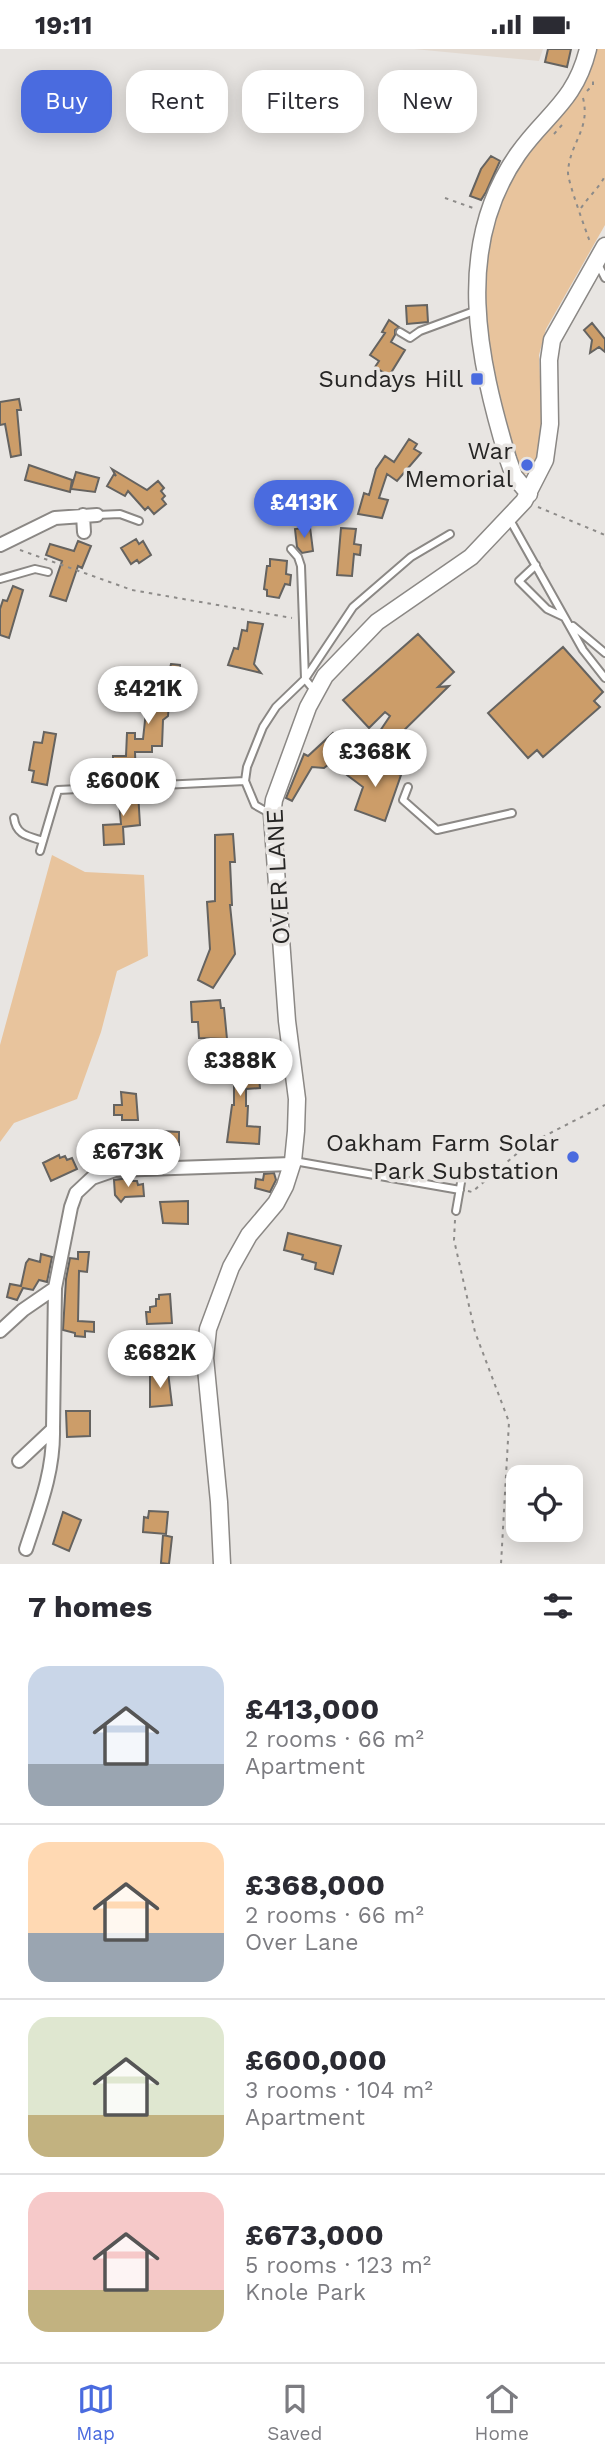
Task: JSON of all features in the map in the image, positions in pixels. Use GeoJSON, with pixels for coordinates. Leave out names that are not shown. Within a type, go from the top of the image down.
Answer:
{"type":"FeatureCollection","features":[{"type":"Feature","properties":{"kind":"street"},"geometry":{"type":"LineString","coordinates":[[527,497],[514,476],[505,452],[480,341],[477,266],[487,213],[518,154],[572,90],[583,69],[588,49]]}},
{"type":"Feature","properties":{"kind":"street","name":"OVER LANE"},"geometry":{"type":"LineString","coordinates":[[222,1564],[219,1502],[205,1358],[208,1329],[231,1267],[249,1235],[276,1203],[292,1162],[297,1099],[287,1021],[272,815],[274,800],[310,685],[377,622],[450,573],[509,518],[527,497],[545,460],[550,424],[549,360],[552,340],[601,253]]}},
{"type":"Feature","properties":{"kind":"street"},"geometry":{"type":"LineString","coordinates":[[0,545],[55,519],[90,515],[84,532]]}},
{"type":"Feature","properties":{"kind":"street"},"geometry":{"type":"LineString","coordinates":[[26,1549],[48,1483],[54,1449],[55,1288],[76,1193],[92,1178],[115,1170],[292,1162]]}},
{"type":"Feature","properties":{"kind":"street"},"geometry":{"type":"LineString","coordinates":[[0,1331],[23,1310],[55,1288]]}},
{"type":"Feature","properties":{"kind":"street"},"geometry":{"type":"LineString","coordinates":[[19,1461],[53,1429]]}},
{"type":"Feature","properties":{"kind":"lane"},"geometry":{"type":"LineString","coordinates":[[601,253],[605,278]]}},
{"type":"Feature","properties":{"kind":"lane"},"geometry":{"type":"LineString","coordinates":[[400,332],[410,338],[477,310]]}},
{"type":"Feature","properties":{"kind":"lane"},"geometry":{"type":"LineString","coordinates":[[90,515],[120,514],[139,520]]}},
{"type":"Feature","properties":{"kind":"lane"},"geometry":{"type":"LineString","coordinates":[[509,518],[583,650],[605,678]]}},
{"type":"Feature","properties":{"kind":"lane"},"geometry":{"type":"LineString","coordinates":[[272,815],[256,804],[246,781],[247,767],[263,727],[276,708],[310,685],[353,607],[411,557],[450,534]]}},
{"type":"Feature","properties":{"kind":"lane"},"geometry":{"type":"LineString","coordinates":[[291,549],[298,557],[300,566],[310,685]]}},
{"type":"Feature","properties":{"kind":"lane"},"geometry":{"type":"LineString","coordinates":[[536,565],[519,581],[547,609],[567,620],[605,653]]}},
{"type":"Feature","properties":{"kind":"lane"},"geometry":{"type":"LineString","coordinates":[[0,579],[35,569],[48,572]]}},
{"type":"Feature","properties":{"kind":"lane"},"geometry":{"type":"LineString","coordinates":[[40,851],[58,790],[246,781]]}},
{"type":"Feature","properties":{"kind":"lane"},"geometry":{"type":"LineString","coordinates":[[408,787],[403,800],[437,830],[513,813]]}},
{"type":"Feature","properties":{"kind":"lane"},"geometry":{"type":"LineString","coordinates":[[14,818],[15,828],[21,834],[43,841]]}},
{"type":"Feature","properties":{"kind":"lane"},"geometry":{"type":"LineString","coordinates":[[292,1162],[460,1190]]}},
{"type":"Feature","properties":{"kind":"lane"},"geometry":{"type":"LineString","coordinates":[[456,1211],[463,1171]]}},
{"type":"Feature","properties":{"kind":"path"},"geometry":{"type":"LineString","coordinates":[[594,73],[593,85],[580,95],[584,102],[586,120],[570,158],[568,176],[601,253]]}},
{"type":"Feature","properties":{"kind":"path"},"geometry":{"type":"LineString","coordinates":[[552,136],[566,117]]}},
{"type":"Feature","properties":{"kind":"path"},"geometry":{"type":"LineString","coordinates":[[580,209],[605,176]]}},
{"type":"Feature","properties":{"kind":"path"},"geometry":{"type":"LineString","coordinates":[[445,198],[487,213]]}},
{"type":"Feature","properties":{"kind":"path"},"geometry":{"type":"LineString","coordinates":[[527,497],[605,535]]}},
{"type":"Feature","properties":{"kind":"path"},"geometry":{"type":"LineString","coordinates":[[19,549],[132,590],[303,620]]}},
{"type":"Feature","properties":{"kind":"path"},"geometry":{"type":"LineString","coordinates":[[460,1190],[472,1192],[527,1145],[605,1105]]}},
{"type":"Feature","properties":{"kind":"path"},"geometry":{"type":"LineString","coordinates":[[456,1211],[454,1240],[475,1332],[509,1422],[501,1564]]}},
{"type":"Feature","properties":{"kind":"shaded area"},"geometry":{"type":"Polygon","coordinates":[[[414,49],[543,49],[539,61],[414,49]]]}},
{"type":"Feature","properties":{"kind":"shaded area"},"geometry":{"type":"Polygon","coordinates":[[[591,49],[605,49],[605,225],[546,329],[539,355],[543,442],[540,457],[529,474],[519,473],[481,341],[488,213],[591,49]]]}},
{"type":"Feature","properties":{"kind":"shaded area"},"geometry":{"type":"Polygon","coordinates":[[[52,855],[85,872],[144,875],[148,956],[117,971],[101,1032],[77,1099],[14,1123],[0,1142],[0,1045],[52,855]]]}},
{"type":"Feature","properties":{"kind":"building"},"geometry":{"type":"Polygon","coordinates":[[[548,49],[571,49],[567,67],[545,62],[548,49]]]}},
{"type":"Feature","properties":{"kind":"building"},"geometry":{"type":"Polygon","coordinates":[[[491,156],[500,161],[486,192],[481,200],[470,196],[481,169],[491,156]]]}},
{"type":"Feature","properties":{"kind":"building"},"geometry":{"type":"Polygon","coordinates":[[[427,305],[428,322],[407,324],[406,306],[427,305]]]}},
{"type":"Feature","properties":{"kind":"building"},"geometry":{"type":"Polygon","coordinates":[[[389,320],[399,327],[395,330],[391,342],[405,350],[389,376],[375,367],[379,361],[370,355],[385,333],[382,332],[389,320]]]}},
{"type":"Feature","properties":{"kind":"building"},"geometry":{"type":"Polygon","coordinates":[[[592,323],[605,339],[605,352],[599,347],[590,353],[592,340],[584,330],[592,323]]]}},
{"type":"Feature","properties":{"kind":"building"},"geometry":{"type":"Polygon","coordinates":[[[19,399],[21,410],[17,410],[21,455],[11,457],[5,424],[0,425],[0,402],[19,399]]]}},
{"type":"Feature","properties":{"kind":"building"},"geometry":{"type":"Polygon","coordinates":[[[409,439],[417,444],[414,449],[421,453],[397,481],[387,474],[379,498],[388,500],[382,518],[358,514],[364,493],[369,495],[376,469],[385,456],[394,462],[409,439]]]}},
{"type":"Feature","properties":{"kind":"building"},"geometry":{"type":"Polygon","coordinates":[[[29,465],[72,480],[70,492],[25,480],[29,465]]]}},
{"type":"Feature","properties":{"kind":"building"},"geometry":{"type":"Polygon","coordinates":[[[112,469],[147,490],[158,481],[164,488],[161,491],[165,496],[162,499],[166,504],[154,514],[148,507],[145,510],[128,491],[125,496],[107,486],[114,474],[116,476],[112,469]]]}},
{"type":"Feature","properties":{"kind":"building"},"geometry":{"type":"Polygon","coordinates":[[[76,472],[99,478],[95,492],[71,489],[76,472]]]}},
{"type":"Feature","properties":{"kind":"building"},"geometry":{"type":"Polygon","coordinates":[[[310,527],[313,551],[302,553],[297,547],[295,529],[310,527]]]}},
{"type":"Feature","properties":{"kind":"building"},"geometry":{"type":"Polygon","coordinates":[[[341,528],[356,529],[354,544],[361,545],[360,555],[354,554],[352,576],[337,575],[341,528]]]}},
{"type":"Feature","properties":{"kind":"building"},"geometry":{"type":"Polygon","coordinates":[[[136,539],[139,544],[143,541],[151,555],[139,563],[137,560],[131,564],[121,548],[136,539]]]}},
{"type":"Feature","properties":{"kind":"building"},"geometry":{"type":"Polygon","coordinates":[[[78,541],[91,546],[82,568],[78,566],[66,601],[50,596],[62,561],[46,555],[50,544],[74,551],[78,541]]]}},
{"type":"Feature","properties":{"kind":"building"},"geometry":{"type":"Polygon","coordinates":[[[270,559],[287,561],[286,574],[291,575],[290,585],[285,584],[279,598],[267,596],[267,590],[264,589],[270,559]]]}},
{"type":"Feature","properties":{"kind":"building"},"geometry":{"type":"Polygon","coordinates":[[[13,586],[23,590],[9,638],[0,635],[0,609],[3,600],[7,601],[13,586]]]}},
{"type":"Feature","properties":{"kind":"building"},"geometry":{"type":"Polygon","coordinates":[[[248,622],[263,624],[254,664],[261,673],[228,665],[234,648],[238,649],[242,630],[247,631],[248,622]]]}},
{"type":"Feature","properties":{"kind":"building"},"geometry":{"type":"Polygon","coordinates":[[[418,634],[454,672],[438,687],[449,686],[388,746],[378,734],[390,716],[385,712],[369,728],[343,700],[418,634]]]}},
{"type":"Feature","properties":{"kind":"building"},"geometry":{"type":"Polygon","coordinates":[[[563,647],[603,692],[594,701],[600,707],[543,757],[537,750],[528,758],[488,713],[563,647]]]}},
{"type":"Feature","properties":{"kind":"building"},"geometry":{"type":"Polygon","coordinates":[[[171,664],[180,665],[179,683],[175,692],[170,691],[168,716],[163,720],[162,746],[152,746],[152,752],[135,752],[136,781],[113,780],[113,756],[126,756],[127,733],[135,733],[135,739],[143,739],[148,693],[159,694],[161,667],[170,668],[171,664]]]}},
{"type":"Feature","properties":{"kind":"building"},"geometry":{"type":"Polygon","coordinates":[[[44,732],[56,734],[47,785],[32,782],[34,771],[29,770],[34,742],[42,743],[44,732]]]}},
{"type":"Feature","properties":{"kind":"building"},"geometry":{"type":"Polygon","coordinates":[[[333,733],[345,745],[335,754],[338,757],[324,768],[312,767],[292,801],[286,798],[304,754],[308,756],[333,733]]]}},
{"type":"Feature","properties":{"kind":"building"},"geometry":{"type":"Polygon","coordinates":[[[359,759],[401,775],[385,821],[355,810],[363,787],[347,775],[359,759]]]}},
{"type":"Feature","properties":{"kind":"building"},"geometry":{"type":"Polygon","coordinates":[[[138,792],[140,825],[123,827],[124,844],[104,845],[103,825],[121,824],[119,803],[112,798],[117,793],[138,792]]]}},
{"type":"Feature","properties":{"kind":"building"},"geometry":{"type":"Polygon","coordinates":[[[233,834],[235,862],[230,862],[230,905],[235,954],[213,988],[198,980],[210,949],[207,902],[215,901],[215,835],[233,834]]]}},
{"type":"Feature","properties":{"kind":"building"},"geometry":{"type":"Polygon","coordinates":[[[220,1000],[221,1008],[224,1008],[227,1039],[199,1038],[198,1022],[192,1022],[191,1002],[220,1000]]]}},
{"type":"Feature","properties":{"kind":"building"},"geometry":{"type":"Polygon","coordinates":[[[244,1046],[246,1078],[259,1077],[260,1088],[246,1089],[246,1106],[247,1126],[260,1127],[259,1144],[227,1142],[234,1105],[234,1080],[226,1080],[225,1047],[244,1046]]]}},
{"type":"Feature","properties":{"kind":"building"},"geometry":{"type":"Polygon","coordinates":[[[121,1092],[136,1094],[138,1120],[122,1120],[122,1115],[114,1115],[114,1105],[122,1105],[121,1092]]]}},
{"type":"Feature","properties":{"kind":"building"},"geometry":{"type":"Polygon","coordinates":[[[141,1130],[179,1132],[179,1145],[141,1146],[141,1130]]]}},
{"type":"Feature","properties":{"kind":"building"},"geometry":{"type":"Polygon","coordinates":[[[92,1132],[109,1138],[104,1151],[87,1145],[92,1132]]]}},
{"type":"Feature","properties":{"kind":"building"},"geometry":{"type":"Polygon","coordinates":[[[59,1155],[60,1158],[65,1156],[67,1160],[72,1158],[77,1169],[51,1181],[43,1163],[59,1155]]]}},
{"type":"Feature","properties":{"kind":"building"},"geometry":{"type":"Polygon","coordinates":[[[274,1173],[276,1180],[270,1192],[255,1188],[256,1179],[263,1180],[264,1174],[274,1173]]]}},
{"type":"Feature","properties":{"kind":"building"},"geometry":{"type":"Polygon","coordinates":[[[130,1178],[130,1181],[137,1181],[138,1185],[143,1184],[144,1196],[125,1197],[121,1202],[115,1195],[114,1180],[130,1178]]]}},
{"type":"Feature","properties":{"kind":"building"},"geometry":{"type":"Polygon","coordinates":[[[188,1201],[188,1224],[163,1223],[160,1202],[188,1201]]]}},
{"type":"Feature","properties":{"kind":"building"},"geometry":{"type":"Polygon","coordinates":[[[288,1233],[341,1246],[333,1274],[315,1269],[316,1263],[302,1259],[303,1255],[284,1250],[288,1233]]]}},
{"type":"Feature","properties":{"kind":"building"},"geometry":{"type":"Polygon","coordinates":[[[78,1252],[89,1252],[87,1272],[79,1271],[78,1321],[94,1322],[94,1332],[85,1331],[85,1337],[63,1330],[70,1258],[78,1259],[78,1252]]]}},
{"type":"Feature","properties":{"kind":"building"},"geometry":{"type":"Polygon","coordinates":[[[41,1254],[52,1257],[47,1282],[39,1280],[33,1290],[23,1288],[17,1300],[7,1297],[10,1284],[21,1286],[29,1259],[40,1262],[41,1254]]]}},
{"type":"Feature","properties":{"kind":"building"},"geometry":{"type":"Polygon","coordinates":[[[170,1294],[172,1323],[147,1324],[146,1312],[150,1312],[150,1307],[156,1306],[159,1295],[170,1294]]]}},
{"type":"Feature","properties":{"kind":"building"},"geometry":{"type":"Polygon","coordinates":[[[168,1372],[172,1405],[150,1407],[150,1374],[168,1372]]]}},
{"type":"Feature","properties":{"kind":"building"},"geometry":{"type":"Polygon","coordinates":[[[66,1411],[90,1411],[90,1436],[67,1437],[66,1411]]]}},
{"type":"Feature","properties":{"kind":"building"},"geometry":{"type":"Polygon","coordinates":[[[149,1511],[168,1512],[166,1534],[143,1532],[144,1517],[148,1518],[149,1511]]]}},
{"type":"Feature","properties":{"kind":"building"},"geometry":{"type":"Polygon","coordinates":[[[63,1512],[81,1520],[69,1551],[53,1544],[63,1512]]]}},
{"type":"Feature","properties":{"kind":"building"},"geometry":{"type":"Polygon","coordinates":[[[163,1535],[172,1537],[169,1564],[161,1563],[163,1535]]]}},
{"type":"Feature","properties":{"kind":"place","name":"Sundays Hill"},"geometry":{"type":"Point","coordinates":[477,379]}},
{"type":"Feature","properties":{"kind":"place","name":"War Memorial"},"geometry":{"type":"Point","coordinates":[527,465]}},
{"type":"Feature","properties":{"kind":"place","name":"Oakham Farm Solar Park Substation"},"geometry":{"type":"Point","coordinates":[573,1157]}}]}
